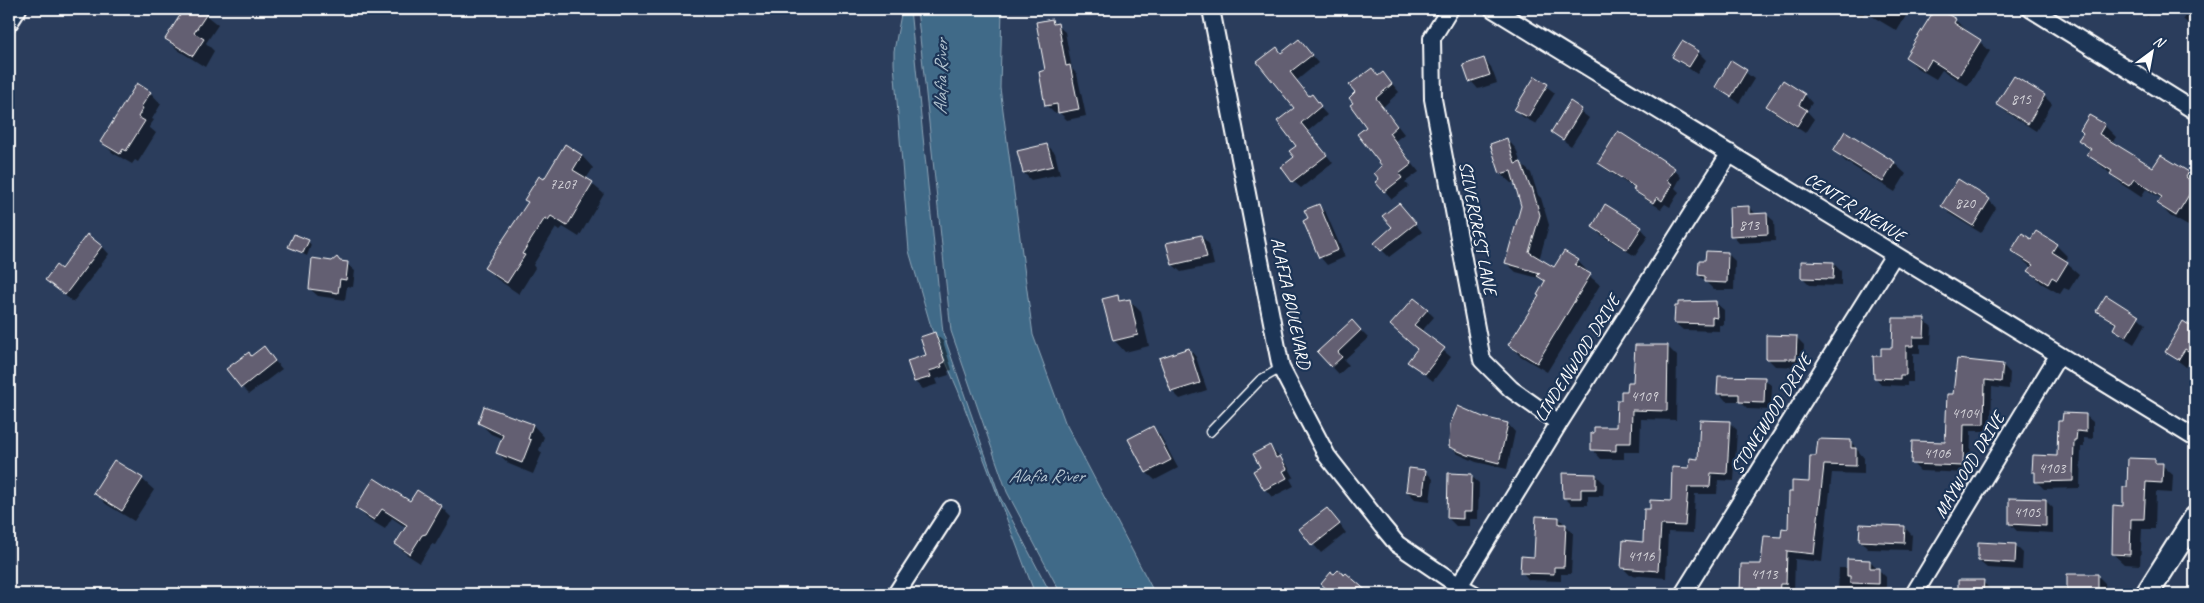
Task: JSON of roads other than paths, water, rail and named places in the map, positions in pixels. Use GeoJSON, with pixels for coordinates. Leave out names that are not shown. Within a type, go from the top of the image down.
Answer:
{"type":"FeatureCollection","features":[{"type":"Feature","properties":{"kind":"street"},"geometry":{"type":"LineString","coordinates":[[9,23],[18,9]]}},
{"type":"Feature","properties":{"kind":"street","name":"ALAFIA BOULEVARD"},"geometry":{"type":"LineString","coordinates":[[1211,9],[1281,368],[1327,456],[1397,544],[1474,594]]}},
{"type":"Feature","properties":{"kind":"street","name":"SILVERCREST LANE"},"geometry":{"type":"LineString","coordinates":[[1450,9],[1432,38],[1433,99],[1482,360],[1511,389],[1559,423]]}},
{"type":"Feature","properties":{"kind":"street","name":"CENTER AVENUE"},"geometry":{"type":"LineString","coordinates":[[1493,9],[2195,438]]}},
{"type":"Feature","properties":{"kind":"street"},"geometry":{"type":"LineString","coordinates":[[2031,9],[2195,110]]}},
{"type":"Feature","properties":{"kind":"street","name":"LINDENWOOD DRIVE"},"geometry":{"type":"LineString","coordinates":[[1459,586],[1559,423],[1730,153]]}},
{"type":"Feature","properties":{"kind":"street","name":"STONEWOOD DRIVE"},"geometry":{"type":"LineString","coordinates":[[1683,594],[1894,255]]}},
{"type":"Feature","properties":{"kind":"street","name":"MAYWOOD DRIVE"},"geometry":{"type":"LineString","coordinates":[[1914,594],[2058,356]]}},
{"type":"Feature","properties":{"kind":"street"},"geometry":{"type":"LineString","coordinates":[[896,594],[951,509]]}},
{"type":"Feature","properties":{"kind":"street"},"geometry":{"type":"LineString","coordinates":[[2148,594],[2195,518]]}},
{"type":"Feature","properties":{"kind":"lane"},"geometry":{"type":"LineString","coordinates":[[1210,432],[1260,380],[1281,368]]}},
{"type":"Feature","properties":{"kind":"water"},"geometry":{"type":"Polygon","coordinates":[[[902,9],[910,9],[943,333],[1000,497],[1051,594],[1035,594],[958,390],[932,330],[909,251],[894,64],[894,51],[902,9]]]}},
{"type":"Feature","properties":{"kind":"water","name":"Alafia River"},"geometry":{"type":"Polygon","coordinates":[[[917,9],[1002,9],[1000,88],[1033,335],[1065,422],[1155,594],[1061,594],[1007,492],[951,331],[917,9]]]}}]}
